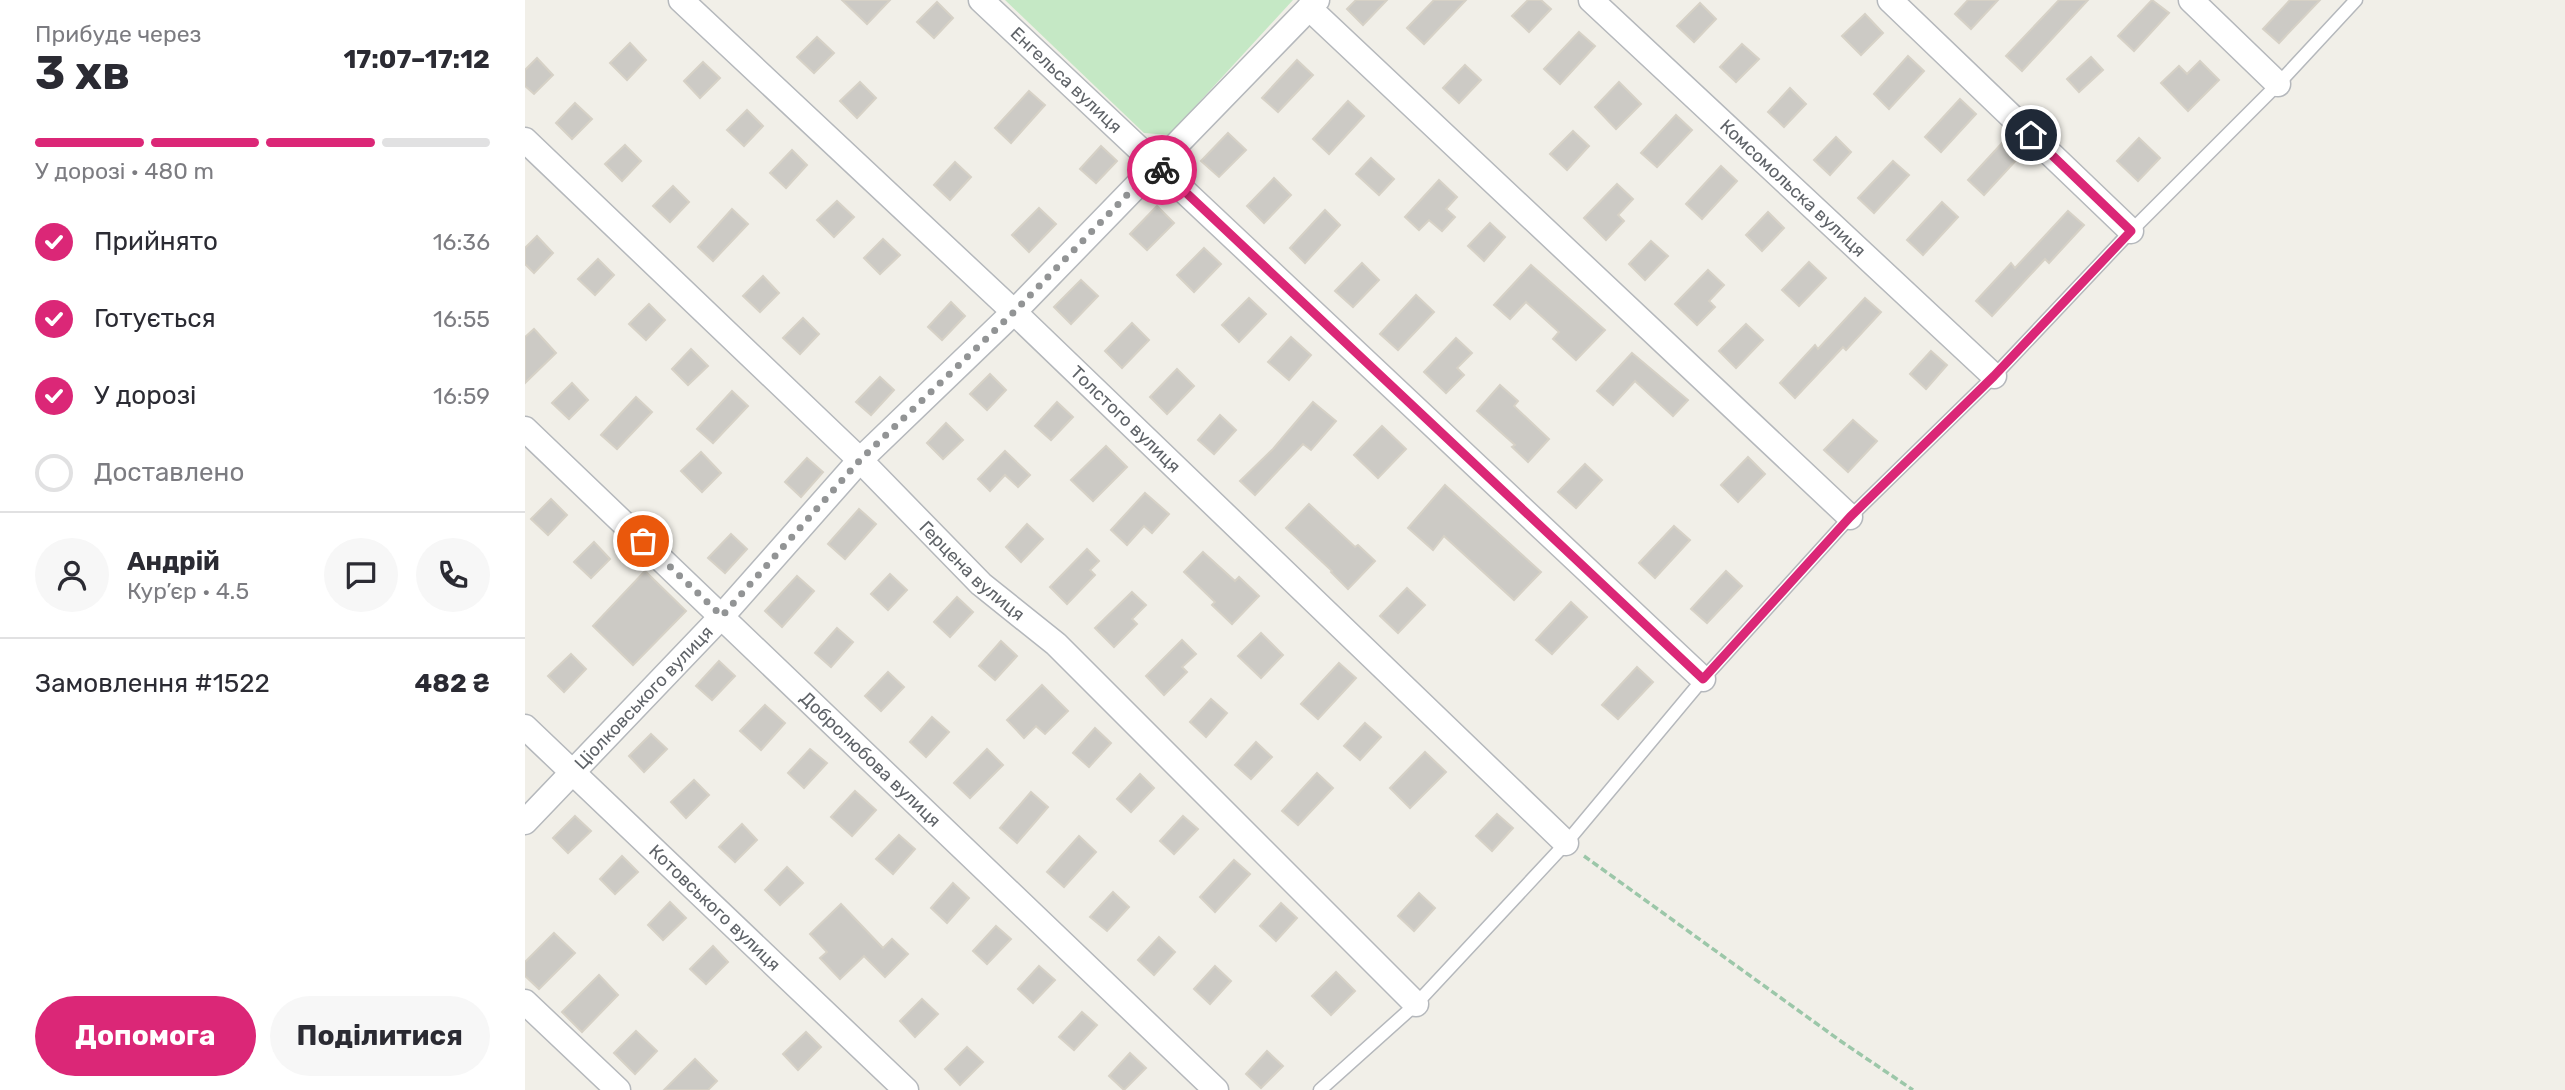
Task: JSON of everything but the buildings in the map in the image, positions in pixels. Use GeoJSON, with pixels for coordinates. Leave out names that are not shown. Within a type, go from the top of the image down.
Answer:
{"type":"FeatureCollection","features":[{"type":"Feature","properties":{"kind":"street","name":"Толстого вулиця"},"geometry":{"type":"LineString","coordinates":[[681,0],[1014,312],[1566,843]]}},
{"type":"Feature","properties":{"kind":"street","name":"Енгельса вулиця"},"geometry":{"type":"LineString","coordinates":[[981,0],[1703,679]]}},
{"type":"Feature","properties":{"kind":"street","name":"Комсомольска вулиця"},"geometry":{"type":"LineString","coordinates":[[1591,0],[1994,376]]}},
{"type":"Feature","properties":{"kind":"street"},"geometry":{"type":"LineString","coordinates":[[1890,0],[2131,231]]}},
{"type":"Feature","properties":{"kind":"street"},"geometry":{"type":"LineString","coordinates":[[2191,0],[2278,83]]}},
{"type":"Feature","properties":{"kind":"street","name":"Ціолковського вулиця"},"geometry":{"type":"LineString","coordinates":[[525,822],[722,616],[860,460],[1014,312],[1313,4]]}},
{"type":"Feature","properties":{"kind":"street"},"geometry":{"type":"LineString","coordinates":[[1313,4],[1850,517]]}},
{"type":"Feature","properties":{"kind":"street","name":"Герцена вулиця"},"geometry":{"type":"LineString","coordinates":[[525,140],[860,460],[981,584],[1056,645],[1416,1004]]}},
{"type":"Feature","properties":{"kind":"street","name":"Добролюбова вулиця"},"geometry":{"type":"LineString","coordinates":[[525,429],[1216,1090]]}},
{"type":"Feature","properties":{"kind":"street","name":"Котовського вулиця"},"geometry":{"type":"LineString","coordinates":[[525,727],[906,1090]]}},
{"type":"Feature","properties":{"kind":"street"},"geometry":{"type":"LineString","coordinates":[[525,1002],[618,1090]]}},
{"type":"Feature","properties":{"kind":"lane"},"geometry":{"type":"LineString","coordinates":[[1320,1090],[1416,1004],[1566,843],[1703,679],[1850,517],[1994,376],[2356,0]]}},
{"type":"Feature","properties":{"kind":"path"},"geometry":{"type":"LineString","coordinates":[[1566,843],[1913,1090]]}},
{"type":"Feature","properties":{"kind":"green space"},"geometry":{"type":"Polygon","coordinates":[[[1005,0],[1293,0],[1169,135],[1144,133],[1005,0]]]}},
{"type":"Feature","properties":{"kind":"way so far"},"geometry":{"type":"LineString","coordinates":[[643,541],[722,616],[860,460],[1014,312],[1156,165],[1162,170]]}},
{"type":"Feature","properties":{"kind":"route"},"geometry":{"type":"LineString","coordinates":[[1162,170],[1703,679],[1850,517],[1994,376],[2131,231],[2031,135]]}}]}
